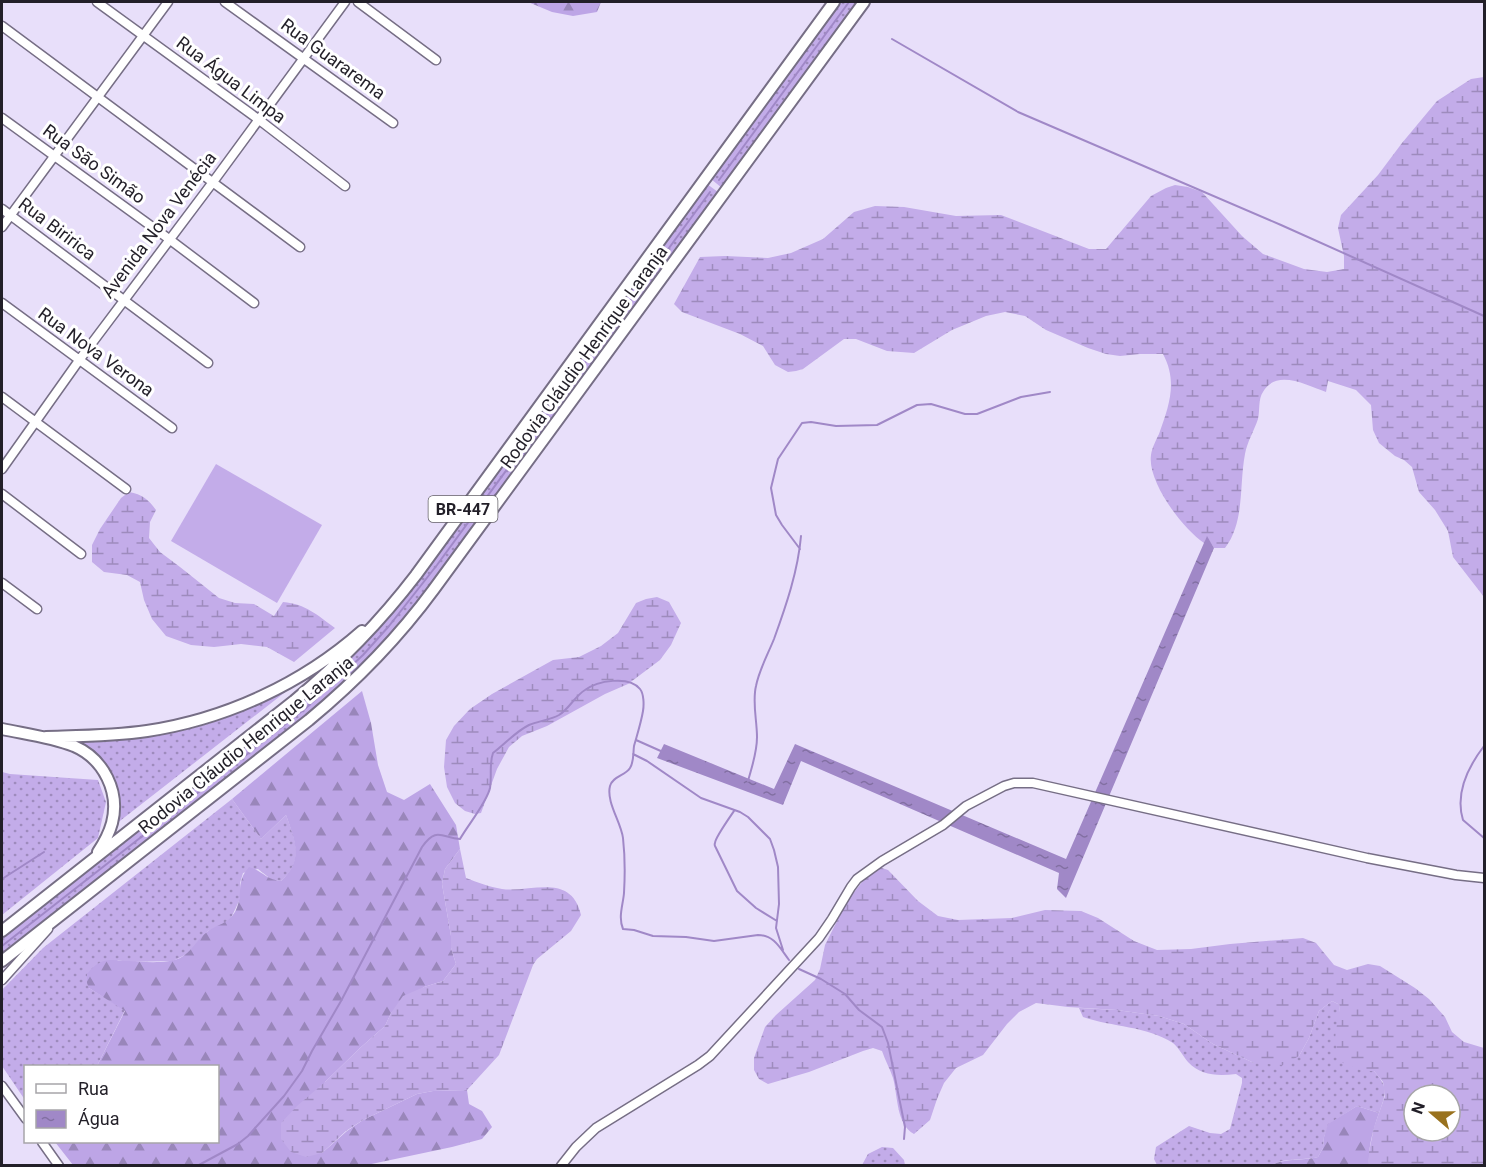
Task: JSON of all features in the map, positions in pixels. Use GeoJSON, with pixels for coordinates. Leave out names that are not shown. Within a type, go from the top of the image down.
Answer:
{"type":"FeatureCollection","features":[{"type":"Feature","properties":{"kind":"main road","name":"Rodovia Cláudio Henrique Laranja"},"geometry":{"type":"LineString","coordinates":[[2,931],[320,680],[368,633],[416,574],[834,2]]}},
{"type":"Feature","properties":{"kind":"main road","name":"Rodovia Cláudio Henrique Laranja"},"geometry":{"type":"LineString","coordinates":[[2,961],[329,703],[367,668],[434,589],[864,2]]}},
{"type":"Feature","properties":{"kind":"main road"},"geometry":{"type":"LineString","coordinates":[[46,737],[147,731],[209,717],[249,702],[292,680],[340,649],[380,614],[416,574]]}},
{"type":"Feature","properties":{"kind":"main road"},"geometry":{"type":"LineString","coordinates":[[2,729],[46,737],[72,745],[88,754],[101,767],[110,783],[114,799],[112,823],[106,839],[93,860]]}},
{"type":"Feature","properties":{"kind":"street","name":"Rua Água Limpa"},"geometry":{"type":"LineString","coordinates":[[97,2],[258,119],[345,186]]}},
{"type":"Feature","properties":{"kind":"street"},"geometry":{"type":"LineString","coordinates":[[2,227],[168,2]]}},
{"type":"Feature","properties":{"kind":"street","name":"Rua Guararema"},"geometry":{"type":"LineString","coordinates":[[225,2],[393,123]]}},
{"type":"Feature","properties":{"kind":"street","name":"Avenida Nova Venécia"},"geometry":{"type":"LineString","coordinates":[[2,470],[80,359],[345,2]]}},
{"type":"Feature","properties":{"kind":"street"},"geometry":{"type":"LineString","coordinates":[[358,2],[436,60]]}},
{"type":"Feature","properties":{"kind":"street"},"geometry":{"type":"LineString","coordinates":[[2,26],[300,247]]}},
{"type":"Feature","properties":{"kind":"street","name":"Rua São Simão"},"geometry":{"type":"LineString","coordinates":[[2,118],[254,303]]}},
{"type":"Feature","properties":{"kind":"street","name":"Rua Biririca"},"geometry":{"type":"LineString","coordinates":[[2,209],[208,363]]}},
{"type":"Feature","properties":{"kind":"street","name":"Rua Nova Verona"},"geometry":{"type":"LineString","coordinates":[[2,303],[172,428]]}},
{"type":"Feature","properties":{"kind":"street"},"geometry":{"type":"LineString","coordinates":[[2,397],[126,489]]}},
{"type":"Feature","properties":{"kind":"street"},"geometry":{"type":"LineString","coordinates":[[2,494],[81,554]]}},
{"type":"Feature","properties":{"kind":"street"},"geometry":{"type":"LineString","coordinates":[[2,583],[37,609]]}},
{"type":"Feature","properties":{"kind":"street"},"geometry":{"type":"LineString","coordinates":[[561,1166],[576,1147],[596,1128],[710,1056],[819,938],[851,886],[858,879],[882,861],[943,825],[966,806],[1004,786],[1014,783],[1033,783],[1367,858],[1456,875],[1485,878]]}},
{"type":"Feature","properties":{"kind":"street"},"geometry":{"type":"LineString","coordinates":[[2,980],[62,914]]}},
{"type":"Feature","properties":{"kind":"street"},"geometry":{"type":"LineString","coordinates":[[2,1086],[24,1116]]}},
{"type":"Feature","properties":{"kind":"street"},"geometry":{"type":"LineString","coordinates":[[43,1143],[59,1166]]}},
{"type":"Feature","properties":{"kind":"green space"},"geometry":{"type":"Polygon","coordinates":[[[528,2],[601,2],[597,12],[573,16],[552,12],[528,2]]]}},
{"type":"Feature","properties":{"kind":"green space"},"geometry":{"type":"Polygon","coordinates":[[[841,2],[858,2],[722,188],[711,179],[841,2]]]}},
{"type":"Feature","properties":{"kind":"green space"},"geometry":{"type":"Polygon","coordinates":[[[1484,77],[1484,597],[1453,557],[1448,531],[1435,510],[1419,492],[1412,467],[1379,443],[1373,430],[1371,405],[1356,390],[1328,381],[1326,392],[1293,381],[1276,381],[1269,385],[1261,395],[1258,419],[1246,450],[1236,527],[1225,548],[1214,548],[1207,537],[1204,543],[1177,516],[1160,491],[1151,466],[1151,455],[1166,414],[1170,394],[1170,374],[1163,354],[1120,356],[1106,354],[1046,330],[1025,316],[1005,312],[986,316],[952,330],[914,353],[887,351],[856,339],[844,339],[803,369],[788,372],[775,365],[763,346],[740,334],[682,312],[674,304],[700,257],[768,258],[791,253],[823,239],[854,212],[875,206],[904,207],[956,216],[1001,215],[1089,249],[1106,249],[1151,196],[1175,185],[1202,192],[1242,236],[1263,254],[1304,269],[1327,272],[1344,269],[1344,256],[1338,228],[1341,215],[1378,175],[1437,101],[1471,79],[1484,77]]]}},
{"type":"Feature","properties":{"kind":"green space"},"geometry":{"type":"Polygon","coordinates":[[[707,184],[718,192],[415,606],[382,645],[327,700],[2,956],[2,938],[298,705],[334,674],[388,617],[707,184]]]}},
{"type":"Feature","properties":{"kind":"green space"},"geometry":{"type":"Polygon","coordinates":[[[216,464],[322,525],[277,603],[171,541],[216,464]]]}},
{"type":"Feature","properties":{"kind":"green space"},"geometry":{"type":"Polygon","coordinates":[[[129,492],[145,498],[156,510],[150,522],[149,538],[160,552],[219,598],[235,603],[254,604],[274,616],[283,602],[291,603],[311,611],[335,628],[294,662],[267,647],[241,644],[214,647],[191,645],[166,636],[152,619],[140,582],[127,575],[104,572],[92,562],[92,545],[100,529],[121,498],[129,492]]]}},
{"type":"Feature","properties":{"kind":"green space"},"geometry":{"type":"Polygon","coordinates":[[[657,597],[669,602],[681,623],[671,645],[660,660],[628,684],[547,726],[522,736],[509,747],[497,769],[481,813],[465,811],[455,803],[447,787],[444,767],[446,740],[454,726],[470,709],[553,660],[579,657],[601,646],[618,633],[636,603],[657,597]]]}},
{"type":"Feature","properties":{"kind":"green space"},"geometry":{"type":"Polygon","coordinates":[[[292,685],[116,824],[98,756],[75,740],[141,737],[206,725],[253,706],[292,685]]]}},
{"type":"Feature","properties":{"kind":"green space"},"geometry":{"type":"Polygon","coordinates":[[[362,691],[371,723],[378,765],[387,792],[404,800],[430,784],[456,825],[460,849],[445,869],[442,884],[451,948],[456,964],[443,981],[424,987],[391,1013],[385,1026],[325,1082],[322,1153],[363,1120],[417,1094],[433,1091],[467,1090],[469,1104],[482,1111],[492,1127],[482,1139],[362,1166],[73,1165],[56,1143],[219,1143],[219,1065],[98,1065],[125,1011],[89,988],[87,974],[95,965],[105,961],[162,962],[180,958],[203,935],[233,915],[238,904],[242,878],[249,867],[281,881],[288,873],[293,865],[296,850],[286,815],[261,839],[232,799],[362,691]]]}},
{"type":"Feature","properties":{"kind":"green space"},"geometry":{"type":"Polygon","coordinates":[[[2,772],[98,780],[106,802],[98,838],[2,915],[2,772]]]}},
{"type":"Feature","properties":{"kind":"green space"},"geometry":{"type":"Polygon","coordinates":[[[232,799],[261,839],[286,815],[295,841],[296,857],[281,881],[272,880],[258,869],[243,873],[239,901],[231,918],[208,931],[189,953],[173,961],[127,962],[118,960],[89,988],[125,1010],[98,1065],[24,1065],[24,1099],[2,1066],[2,990],[43,948],[232,799]]]}},
{"type":"Feature","properties":{"kind":"green space"},"geometry":{"type":"Polygon","coordinates":[[[460,849],[466,878],[502,889],[549,887],[559,889],[569,893],[576,902],[581,915],[571,931],[537,959],[533,965],[499,1055],[467,1090],[417,1094],[363,1120],[346,1131],[322,1153],[306,1157],[291,1152],[281,1139],[281,1123],[385,1026],[403,996],[443,981],[456,964],[451,948],[442,884],[445,869],[460,849]]]}},
{"type":"Feature","properties":{"kind":"green space"},"geometry":{"type":"Polygon","coordinates":[[[879,867],[888,870],[918,901],[938,916],[958,920],[1012,918],[1045,910],[1081,911],[1098,918],[1134,941],[1157,950],[1303,938],[1316,943],[1334,965],[1347,970],[1368,964],[1380,966],[1429,999],[1445,1017],[1452,1032],[1464,1042],[1484,1048],[1484,1165],[1369,1165],[1374,1127],[1385,1096],[1383,1082],[1374,1071],[1363,1071],[1343,1063],[1336,1040],[1340,1005],[1332,1001],[1319,1011],[1309,1038],[1299,1056],[1283,1065],[1254,1063],[1213,1044],[1184,1024],[1159,1016],[1036,1003],[1019,1012],[983,1055],[956,1068],[944,1083],[930,1120],[914,1134],[904,1124],[901,1117],[893,1078],[882,1051],[873,1048],[809,1072],[768,1084],[759,1079],[754,1070],[754,1058],[765,1027],[815,980],[825,945],[847,901],[870,872],[879,867]]]}},
{"type":"Feature","properties":{"kind":"green space"},"geometry":{"type":"Polygon","coordinates":[[[1332,1001],[1340,1005],[1339,1017],[1363,1071],[1374,1071],[1384,1086],[1385,1091],[1379,1113],[1357,1106],[1329,1124],[1323,1148],[1318,1157],[1281,1161],[1271,1166],[1157,1165],[1154,1159],[1156,1147],[1189,1126],[1221,1134],[1230,1129],[1242,1078],[1236,1074],[1216,1075],[1198,1070],[1188,1062],[1173,1043],[1163,1037],[1083,1017],[1079,1008],[1159,1016],[1184,1024],[1213,1044],[1254,1063],[1299,1056],[1309,1038],[1319,1011],[1332,1001]]]}},
{"type":"Feature","properties":{"kind":"green space"},"geometry":{"type":"Polygon","coordinates":[[[1357,1106],[1379,1113],[1371,1139],[1369,1165],[1271,1166],[1280,1162],[1318,1157],[1323,1148],[1328,1124],[1357,1106]]]}},
{"type":"Feature","properties":{"kind":"green space"},"geometry":{"type":"Polygon","coordinates":[[[882,1147],[893,1148],[904,1160],[905,1165],[862,1165],[868,1154],[882,1147]]]}},
{"type":"Feature","properties":{"kind":"water"},"geometry":{"type":"Polygon","coordinates":[[[1207,536],[1214,548],[1066,898],[1057,889],[1059,873],[801,761],[783,805],[657,758],[664,744],[774,789],[795,744],[1066,859],[1207,536]]]}},
{"type":"Feature","properties":{"kind":"waterway"},"geometry":{"type":"LineString","coordinates":[[719,180],[849,2]]}},
{"type":"Feature","properties":{"kind":"waterway"},"geometry":{"type":"LineString","coordinates":[[892,39],[1018,112],[1281,225],[1484,316]]}},
{"type":"Feature","properties":{"kind":"waterway"},"geometry":{"type":"LineString","coordinates":[[2,946],[306,708],[363,655],[437,565],[710,192]]}},
{"type":"Feature","properties":{"kind":"waterway"},"geometry":{"type":"LineString","coordinates":[[800,549],[776,515],[771,488],[778,459],[802,423],[836,426],[877,425],[917,405],[931,404],[965,414],[977,414],[1021,397],[1050,392]]}},
{"type":"Feature","properties":{"kind":"waterway"},"geometry":{"type":"LineString","coordinates":[[748,781],[757,743],[754,698],[756,686],[787,601],[801,536]]}},
{"type":"Feature","properties":{"kind":"waterway"},"geometry":{"type":"LineString","coordinates":[[197,1166],[238,1144],[248,1136],[284,1096],[302,1071],[422,847],[435,835],[460,839],[481,807],[490,788],[493,753],[524,728],[559,715],[581,693],[597,684],[613,681],[628,682],[640,689],[643,700],[633,761],[628,771],[612,783],[609,792],[623,838],[625,880],[621,916],[623,929],[653,936],[714,941],[764,936],[776,943],[789,960]]}},
{"type":"Feature","properties":{"kind":"waterway"},"geometry":{"type":"LineString","coordinates":[[636,740],[663,752]]}},
{"type":"Feature","properties":{"kind":"waterway"},"geometry":{"type":"LineString","coordinates":[[1484,746],[1464,781],[1461,800],[1463,820],[1484,838]]}},
{"type":"Feature","properties":{"kind":"waterway"},"geometry":{"type":"LineString","coordinates":[[633,754],[701,798],[740,812],[770,839],[778,867],[779,904],[776,928],[783,950]]}},
{"type":"Feature","properties":{"kind":"waterway"},"geometry":{"type":"LineString","coordinates":[[734,811],[717,837],[715,846],[737,891],[756,908],[777,921]]}},
{"type":"Feature","properties":{"kind":"waterway"},"geometry":{"type":"LineString","coordinates":[[2,879],[44,852]]}},
{"type":"Feature","properties":{"kind":"waterway"},"geometry":{"type":"LineString","coordinates":[[799,969],[845,994],[859,1010],[882,1027],[888,1043],[905,1127],[904,1139]]}}]}
